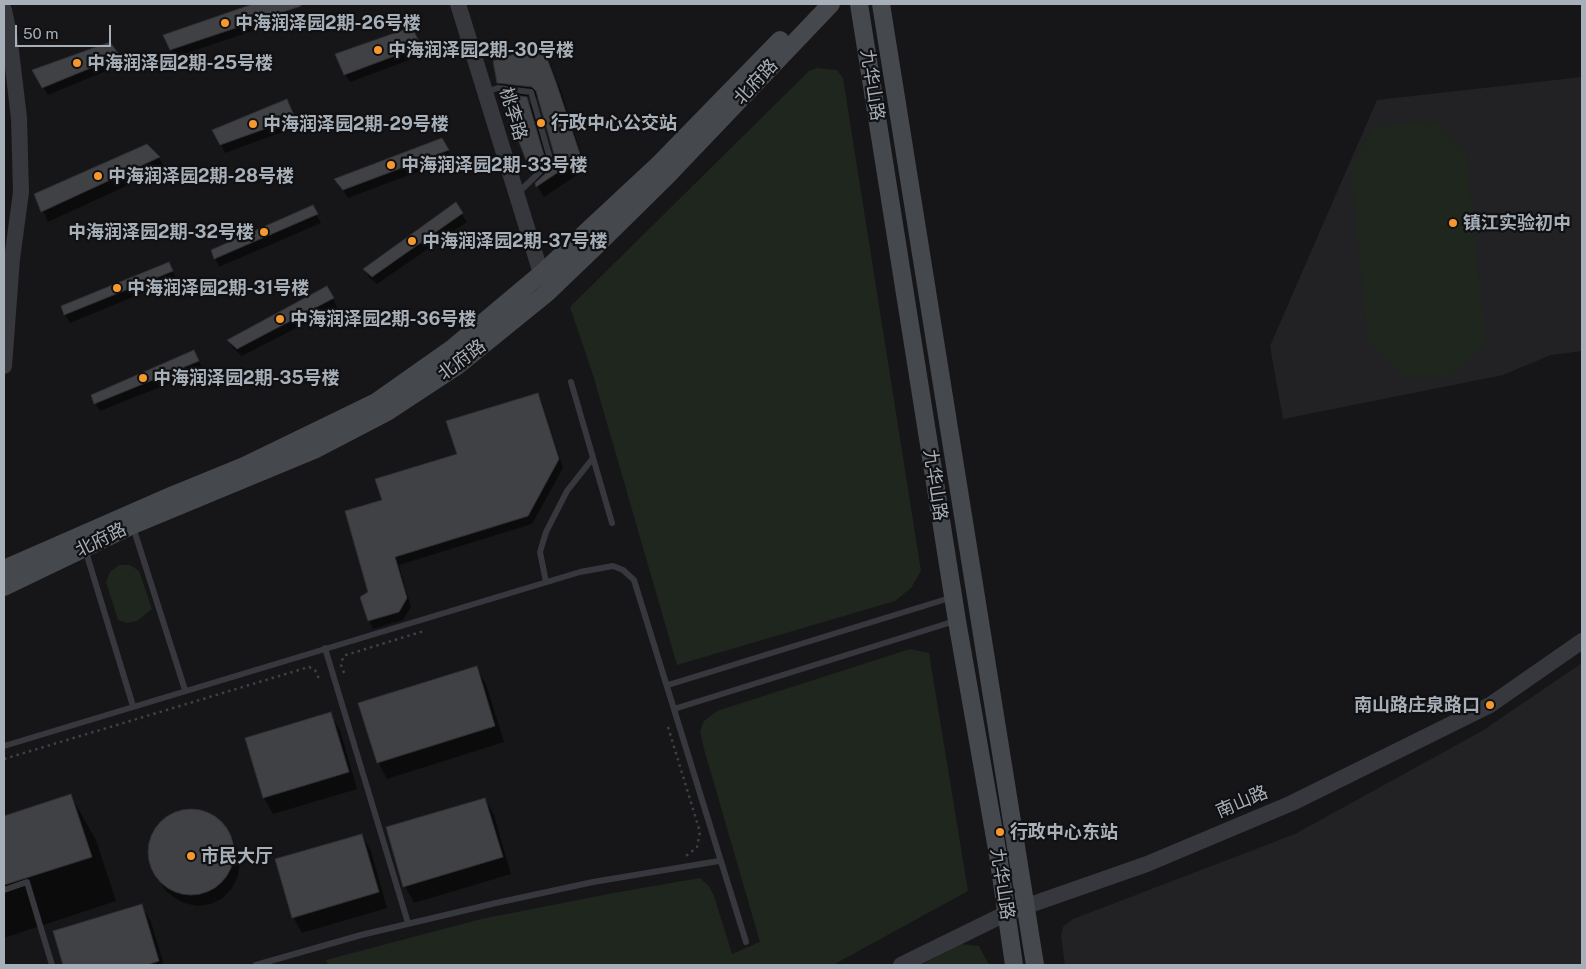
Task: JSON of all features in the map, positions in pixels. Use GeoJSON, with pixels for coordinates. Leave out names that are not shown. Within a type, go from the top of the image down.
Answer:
{"type":"FeatureCollection","features":[{"type":"Feature","properties":{"kind":"main road","name":"北府路"},"geometry":{"type":"LineString","coordinates":[[4,569],[173,494],[244,466],[376,402],[454,347],[541,274],[660,163],[816,4]]}},
{"type":"Feature","properties":{"kind":"main road","name":"北府路"},"geometry":{"type":"LineString","coordinates":[[4,587],[133,525],[314,450],[387,412],[457,366],[547,293],[667,176],[830,4]]}},
{"type":"Feature","properties":{"kind":"main road","name":"九华山路"},"geometry":{"type":"LineString","coordinates":[[859,4],[953,597],[996,845],[1014,965]]}},
{"type":"Feature","properties":{"kind":"main road","name":"九华山路"},"geometry":{"type":"LineString","coordinates":[[881,4],[1035,965]]}},
{"type":"Feature","properties":{"kind":"street","name":"桃李路"},"geometry":{"type":"LineString","coordinates":[[458,4],[547,293]]}},
{"type":"Feature","properties":{"kind":"street"},"geometry":{"type":"LineString","coordinates":[[4,10],[9,34],[19,118],[21,192],[12,259],[4,366]]}},
{"type":"Feature","properties":{"kind":"street","name":"南山路"},"geometry":{"type":"LineString","coordinates":[[901,965],[1006,913],[1147,864],[1292,803],[1490,705],[1582,641]]}},
{"type":"Feature","properties":{"kind":"lane"},"geometry":{"type":"LineString","coordinates":[[485,92],[498,88],[531,92],[534,101],[549,155],[545,167],[517,194]]}},
{"type":"Feature","properties":{"kind":"lane"},"geometry":{"type":"LineString","coordinates":[[571,382],[612,523]]}},
{"type":"Feature","properties":{"kind":"lane"},"geometry":{"type":"LineString","coordinates":[[546,582],[540,552],[546,532],[566,490],[593,458]]}},
{"type":"Feature","properties":{"kind":"lane"},"geometry":{"type":"LineString","coordinates":[[133,525],[184,690]]}},
{"type":"Feature","properties":{"kind":"lane"},"geometry":{"type":"LineString","coordinates":[[85,548],[134,706]]}},
{"type":"Feature","properties":{"kind":"lane"},"geometry":{"type":"LineString","coordinates":[[4,746],[546,582],[600,567],[613,566],[624,570],[634,580],[746,942]]}},
{"type":"Feature","properties":{"kind":"lane"},"geometry":{"type":"LineString","coordinates":[[668,685],[953,597]]}},
{"type":"Feature","properties":{"kind":"lane"},"geometry":{"type":"LineString","coordinates":[[674,709],[957,621]]}},
{"type":"Feature","properties":{"kind":"lane"},"geometry":{"type":"LineString","coordinates":[[325,648],[408,923]]}},
{"type":"Feature","properties":{"kind":"lane"},"geometry":{"type":"LineString","coordinates":[[256,965],[277,962],[408,923],[593,882],[720,861]]}},
{"type":"Feature","properties":{"kind":"lane"},"geometry":{"type":"LineString","coordinates":[[4,890],[27,882],[52,965]]}},
{"type":"Feature","properties":{"kind":"path"},"geometry":{"type":"LineString","coordinates":[[344,673],[341,665],[343,657],[346,655],[424,630]]}},
{"type":"Feature","properties":{"kind":"path"},"geometry":{"type":"LineString","coordinates":[[4,759],[309,667],[315,670],[320,681]]}},
{"type":"Feature","properties":{"kind":"path"},"geometry":{"type":"LineString","coordinates":[[666,720],[700,832],[697,847],[687,856],[678,857]]}},
{"type":"Feature","properties":{"kind":"shaded area"},"geometry":{"type":"Polygon","coordinates":[[[817,68],[837,70],[843,78],[921,571],[911,588],[895,601],[677,665],[593,375],[570,307],[809,71],[817,68]]]}},
{"type":"Feature","properties":{"kind":"shaded area","name":"镇江实验初中"},"geometry":{"type":"Polygon","coordinates":[[[1582,77],[1582,351],[1551,355],[1503,375],[1283,419],[1270,346],[1377,100],[1582,77]]]}},
{"type":"Feature","properties":{"kind":"shaded area"},"geometry":{"type":"Polygon","coordinates":[[[1435,120],[1466,152],[1486,344],[1450,377],[1406,378],[1368,342],[1350,167],[1374,127],[1435,120]]]}},
{"type":"Feature","properties":{"kind":"shaded area"},"geometry":{"type":"Polygon","coordinates":[[[119,565],[130,565],[139,571],[152,609],[137,621],[127,623],[118,620],[106,582],[110,572],[119,565]]]}},
{"type":"Feature","properties":{"kind":"shaded area"},"geometry":{"type":"Polygon","coordinates":[[[910,649],[929,653],[968,891],[833,965],[328,965],[326,960],[481,919],[700,878],[709,886],[714,896],[732,954],[760,942],[704,749],[700,731],[704,721],[717,711],[910,649]]]}},
{"type":"Feature","properties":{"kind":"shaded area"},"geometry":{"type":"Polygon","coordinates":[[[1582,663],[1582,965],[1065,965],[1061,936],[1063,927],[1073,919],[1295,834],[1482,731],[1582,663]]]}},
{"type":"Feature","properties":{"kind":"shaded area"},"geometry":{"type":"Polygon","coordinates":[[[960,944],[979,946],[989,965],[921,965],[960,944]]]}},
{"type":"Feature","properties":{"kind":"building","name":"中海润泽园2期-26号楼"},"geometry":{"type":"Polygon","coordinates":[[[253,4],[300,4],[301,6],[170,50],[163,35],[253,4]]]}},
{"type":"Feature","properties":{"kind":"building","name":"中海润泽园2期-30号楼"},"geometry":{"type":"Polygon","coordinates":[[[412,27],[421,46],[344,75],[335,54],[412,27]]]}},
{"type":"Feature","properties":{"kind":"building","name":"中海润泽园2期-25号楼"},"geometry":{"type":"Polygon","coordinates":[[[110,42],[120,56],[42,88],[32,70],[110,42]]]}},
{"type":"Feature","properties":{"kind":"building"},"geometry":{"type":"Polygon","coordinates":[[[542,45],[581,157],[536,187],[535,183],[550,169],[554,154],[536,91],[532,87],[497,83],[493,61],[542,45]]]}},
{"type":"Feature","properties":{"kind":"building"},"geometry":{"type":"Polygon","coordinates":[[[500,93],[527,97],[544,155],[541,164],[531,173],[500,93]]]}},
{"type":"Feature","properties":{"kind":"building","name":"中海润泽园2期-29号楼"},"geometry":{"type":"Polygon","coordinates":[[[287,99],[295,118],[220,145],[212,130],[287,99]]]}},
{"type":"Feature","properties":{"kind":"building","name":"中海润泽园2期-33号楼"},"geometry":{"type":"Polygon","coordinates":[[[442,138],[449,150],[343,190],[334,179],[442,138]]]}},
{"type":"Feature","properties":{"kind":"building","name":"中海润泽园2期-28号楼"},"geometry":{"type":"Polygon","coordinates":[[[147,144],[160,157],[41,212],[34,194],[147,144]]]}},
{"type":"Feature","properties":{"kind":"building","name":"中海润泽园2期-37号楼"},"geometry":{"type":"Polygon","coordinates":[[[456,202],[463,213],[372,277],[363,269],[456,202]]]}},
{"type":"Feature","properties":{"kind":"building","name":"中海润泽园2期-32号楼"},"geometry":{"type":"Polygon","coordinates":[[[313,205],[318,214],[214,259],[211,250],[313,205]]]}},
{"type":"Feature","properties":{"kind":"building","name":"中海润泽园2期-31号楼"},"geometry":{"type":"Polygon","coordinates":[[[169,262],[173,271],[64,315],[61,306],[169,262]]]}},
{"type":"Feature","properties":{"kind":"building","name":"中海润泽园2期-36号楼"},"geometry":{"type":"Polygon","coordinates":[[[327,286],[334,298],[237,349],[227,340],[327,286]]]}},
{"type":"Feature","properties":{"kind":"building","name":"中海润泽园2期-35号楼"},"geometry":{"type":"Polygon","coordinates":[[[194,350],[199,361],[94,404],[91,395],[194,350]]]}},
{"type":"Feature","properties":{"kind":"building"},"geometry":{"type":"Polygon","coordinates":[[[538,393],[559,459],[528,516],[395,557],[407,598],[399,612],[368,621],[360,597],[368,592],[345,511],[382,500],[375,479],[457,454],[446,421],[538,393]]]}},
{"type":"Feature","properties":{"kind":"building"},"geometry":{"type":"Polygon","coordinates":[[[477,666],[495,726],[377,763],[358,703],[477,666]]]}},
{"type":"Feature","properties":{"kind":"building"},"geometry":{"type":"Polygon","coordinates":[[[331,712],[349,772],[263,798],[245,738],[331,712]]]}},
{"type":"Feature","properties":{"kind":"building"},"geometry":{"type":"Polygon","coordinates":[[[71,794],[92,857],[4,885],[4,816],[71,794]]]}},
{"type":"Feature","properties":{"kind":"building"},"geometry":{"type":"Polygon","coordinates":[[[485,798],[503,857],[403,887],[386,827],[485,798]]]}},
{"type":"Feature","properties":{"kind":"building","name":"市民大厅"},"geometry":{"type":"Polygon","coordinates":[[[191,809],[207,812],[215,816],[227,828],[231,836],[234,852],[231,868],[227,876],[215,888],[207,892],[191,895],[175,892],[167,888],[155,876],[151,868],[148,852],[151,836],[155,828],[167,816],[175,812],[191,809]]]}},
{"type":"Feature","properties":{"kind":"building"},"geometry":{"type":"Polygon","coordinates":[[[362,834],[379,892],[292,918],[275,859],[362,834]]]}},
{"type":"Feature","properties":{"kind":"building"},"geometry":{"type":"Polygon","coordinates":[[[142,904],[159,961],[147,965],[63,965],[53,931],[142,904]]]}},
{"type":"Feature","properties":{"kind":"place","name":"中海润泽园2期-26号楼"},"geometry":{"type":"Point","coordinates":[225,23]}},
{"type":"Feature","properties":{"kind":"place","name":"中海润泽园2期-30号楼"},"geometry":{"type":"Point","coordinates":[378,50]}},
{"type":"Feature","properties":{"kind":"place","name":"中海润泽园2期-25号楼"},"geometry":{"type":"Point","coordinates":[77,63]}},
{"type":"Feature","properties":{"kind":"place","name":"行政中心公交站"},"geometry":{"type":"Point","coordinates":[541,123]}},
{"type":"Feature","properties":{"kind":"place","name":"中海润泽园2期-29号楼"},"geometry":{"type":"Point","coordinates":[253,124]}},
{"type":"Feature","properties":{"kind":"place","name":"中海润泽园2期-33号楼"},"geometry":{"type":"Point","coordinates":[391,165]}},
{"type":"Feature","properties":{"kind":"place","name":"中海润泽园2期-28号楼"},"geometry":{"type":"Point","coordinates":[98,176]}},
{"type":"Feature","properties":{"kind":"place","name":"镇江实验初中"},"geometry":{"type":"Point","coordinates":[1453,223]}},
{"type":"Feature","properties":{"kind":"place","name":"中海润泽园2期-32号楼"},"geometry":{"type":"Point","coordinates":[264,232]}},
{"type":"Feature","properties":{"kind":"place","name":"中海润泽园2期-37号楼"},"geometry":{"type":"Point","coordinates":[412,241]}},
{"type":"Feature","properties":{"kind":"place","name":"中海润泽园2期-31号楼"},"geometry":{"type":"Point","coordinates":[117,288]}},
{"type":"Feature","properties":{"kind":"place","name":"中海润泽园2期-36号楼"},"geometry":{"type":"Point","coordinates":[280,319]}},
{"type":"Feature","properties":{"kind":"place","name":"中海润泽园2期-35号楼"},"geometry":{"type":"Point","coordinates":[143,378]}},
{"type":"Feature","properties":{"kind":"place","name":"南山路庄泉路口"},"geometry":{"type":"Point","coordinates":[1490,705]}},
{"type":"Feature","properties":{"kind":"place","name":"行政中心东站"},"geometry":{"type":"Point","coordinates":[1000,832]}},
{"type":"Feature","properties":{"kind":"place","name":"市民大厅"},"geometry":{"type":"Point","coordinates":[191,856]}}]}
